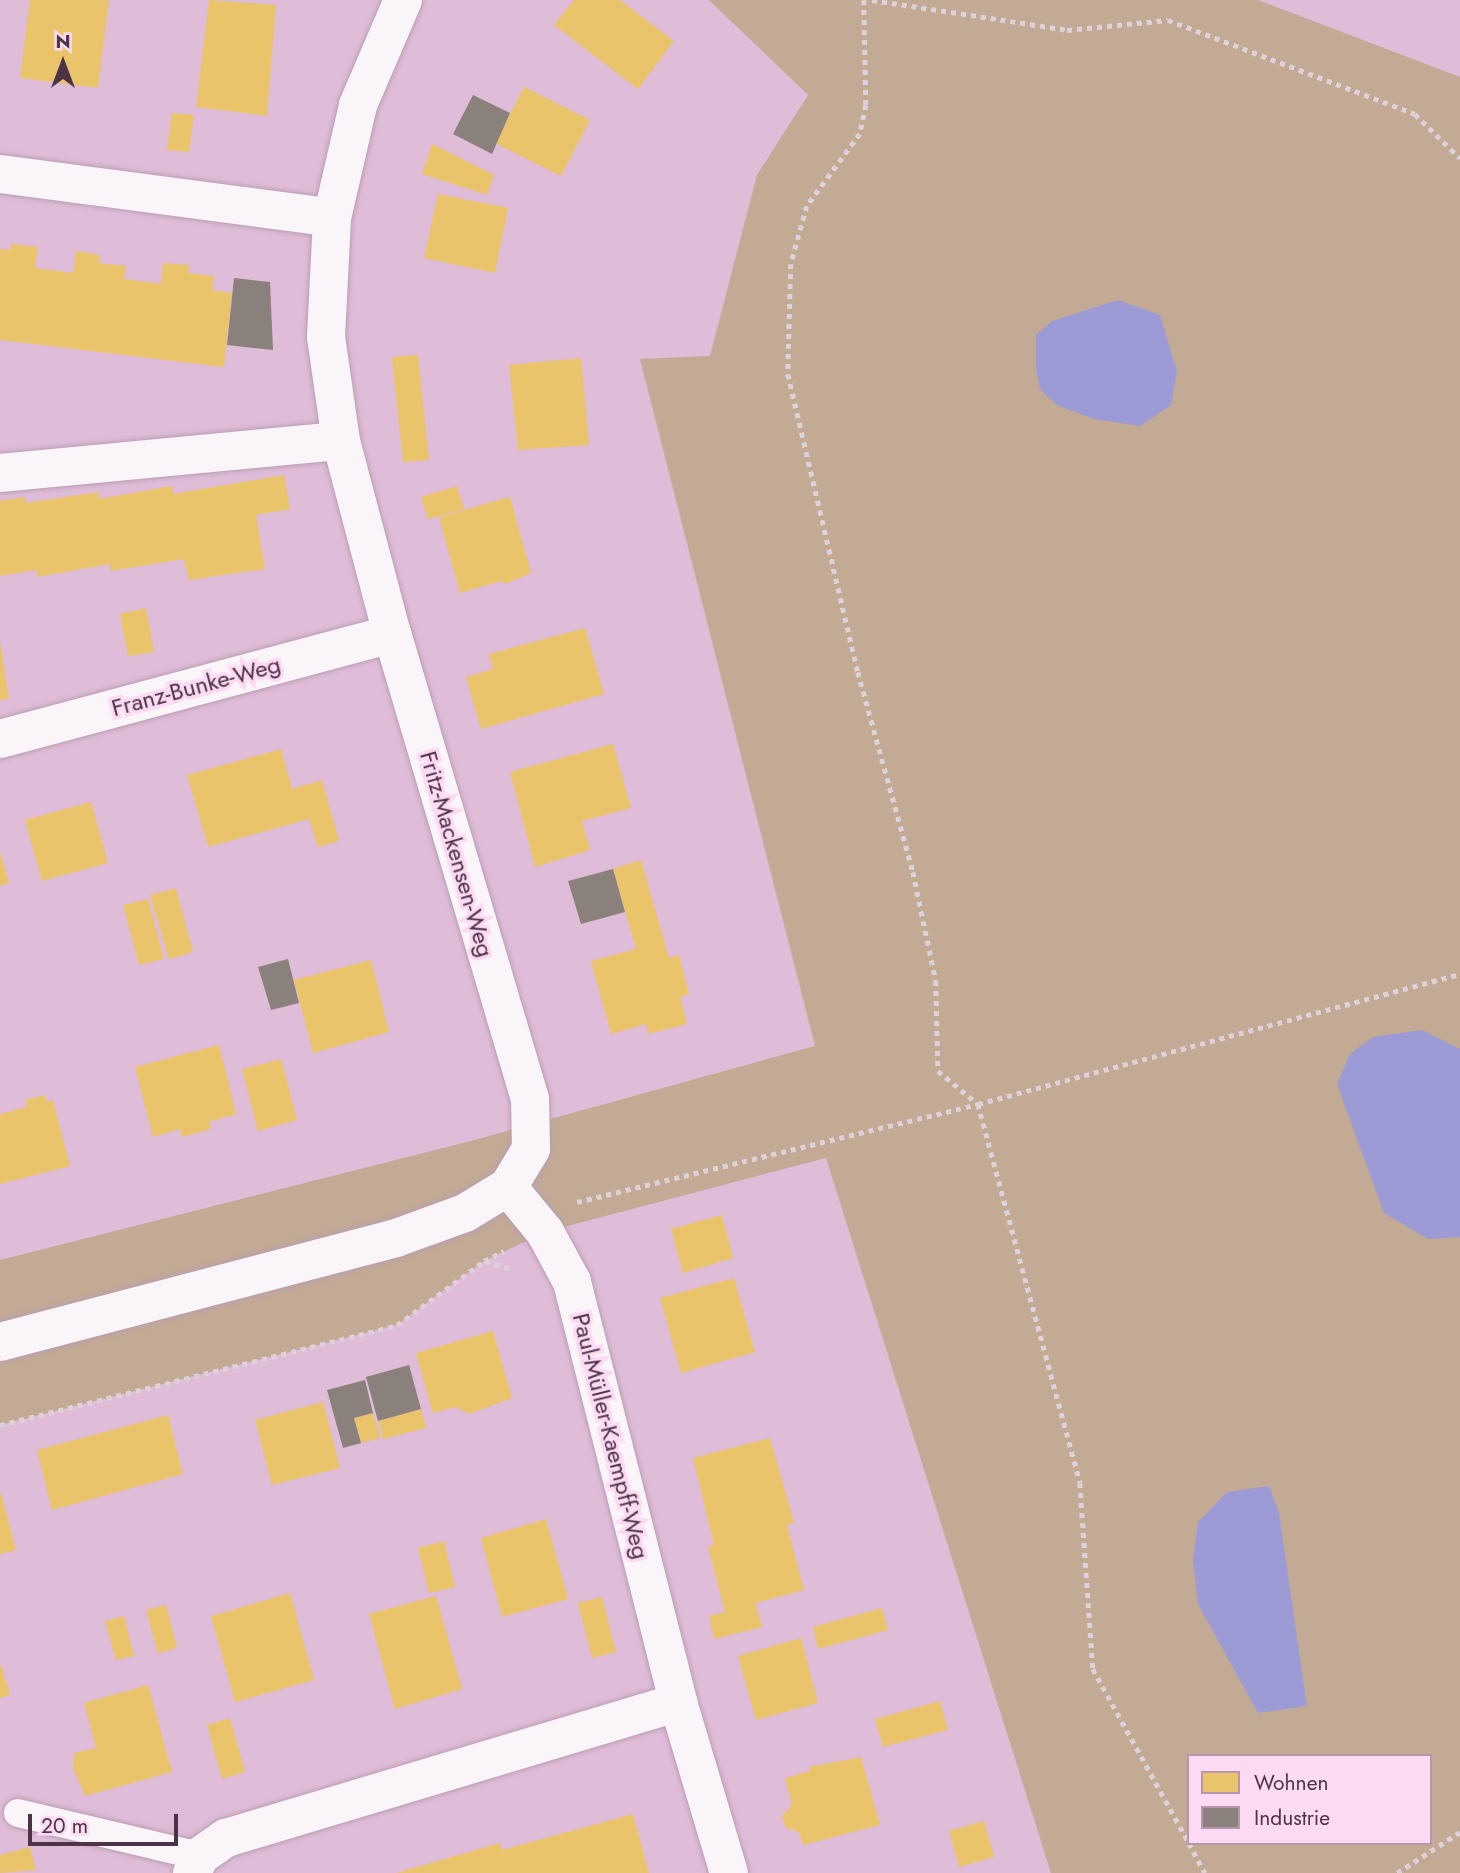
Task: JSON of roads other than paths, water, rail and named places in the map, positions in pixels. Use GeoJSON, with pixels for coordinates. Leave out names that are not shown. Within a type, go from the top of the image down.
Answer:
{"type":"FeatureCollection","features":[{"type":"Feature","properties":{"kind":"street","name":"Fritz-Mackensen-Weg"},"geometry":{"type":"LineString","coordinates":[[0,1342],[396,1238],[465,1213],[508,1187],[531,1149],[530,1099],[392,634],[341,441],[326,337],[332,218],[358,105],[403,0]]}},
{"type":"Feature","properties":{"kind":"street"},"geometry":{"type":"LineString","coordinates":[[0,174],[332,218]]}},
{"type":"Feature","properties":{"kind":"street"},"geometry":{"type":"LineString","coordinates":[[0,473],[341,441]]}},
{"type":"Feature","properties":{"kind":"street","name":"Franz-Bunke-Weg"},"geometry":{"type":"LineString","coordinates":[[0,739],[392,634]]}},
{"type":"Feature","properties":{"kind":"street","name":"Paul-Müller-Kaempff-Weg"},"geometry":{"type":"LineString","coordinates":[[508,1187],[545,1232],[572,1282],[678,1702],[730,1873]]}},
{"type":"Feature","properties":{"kind":"street"},"geometry":{"type":"LineString","coordinates":[[197,1864],[226,1838],[678,1702]]}},
{"type":"Feature","properties":{"kind":"lane"},"geometry":{"type":"LineString","coordinates":[[18,1813],[197,1864]]}},
{"type":"Feature","properties":{"kind":"water"},"geometry":{"type":"Polygon","coordinates":[[[1118,300],[1160,315],[1177,371],[1171,405],[1140,426],[1094,419],[1057,405],[1040,389],[1036,368],[1036,335],[1052,321],[1118,300]]]}},
{"type":"Feature","properties":{"kind":"water"},"geometry":{"type":"Polygon","coordinates":[[[1422,1030],[1460,1049],[1460,1237],[1428,1239],[1384,1213],[1337,1084],[1350,1054],[1373,1037],[1422,1030]]]}},
{"type":"Feature","properties":{"kind":"water"},"geometry":{"type":"Polygon","coordinates":[[[1269,1486],[1279,1513],[1307,1706],[1258,1713],[1198,1604],[1193,1561],[1198,1522],[1227,1492],[1269,1486]]]}}]}
